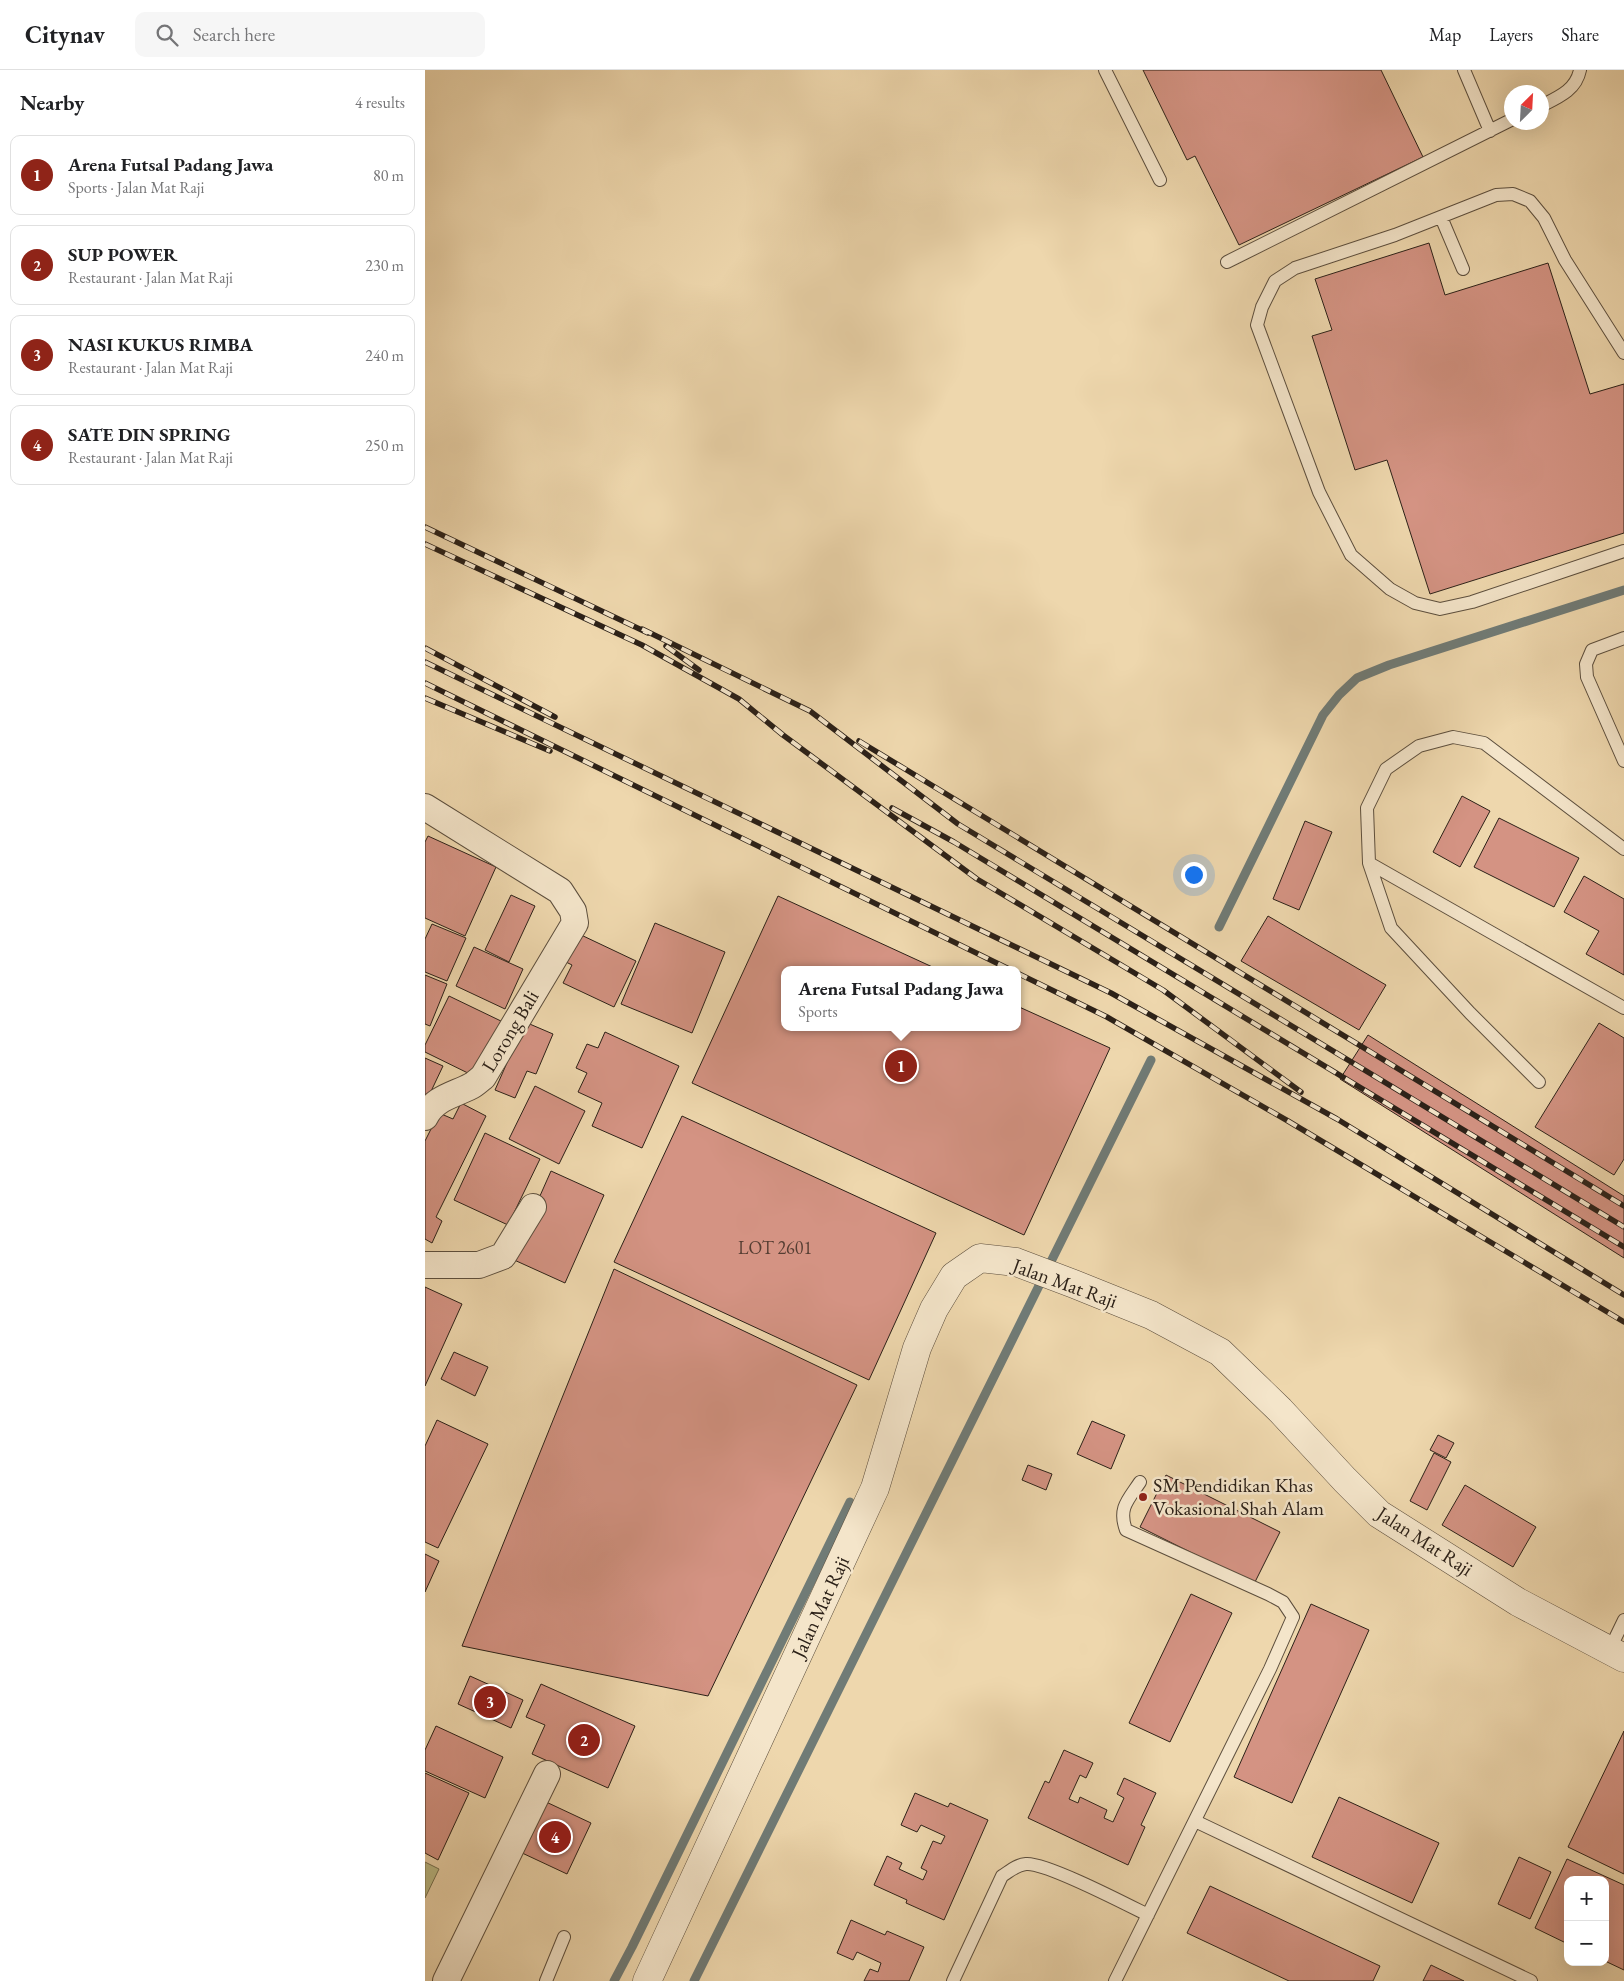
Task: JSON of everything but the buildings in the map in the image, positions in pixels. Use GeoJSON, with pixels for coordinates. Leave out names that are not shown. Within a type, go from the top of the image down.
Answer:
{"type":"FeatureCollection","features":[{"type":"Feature","properties":{"kind":"street","name":"Lorong Bali"},"geometry":{"type":"LineString","coordinates":[[425,807],[560,891],[573,911],[575,924],[483,1077],[472,1086],[443,1098],[429,1110],[425,1117]]}},
{"type":"Feature","properties":{"kind":"street"},"geometry":{"type":"LineString","coordinates":[[425,1265],[479,1265],[503,1256],[533,1207]]}},
{"type":"Feature","properties":{"kind":"street","name":"Jalan Mat Raji"},"geometry":{"type":"LineString","coordinates":[[647,1981],[875,1488],[917,1348],[934,1309],[954,1276],[980,1258],[1016,1262],[1074,1284],[1151,1315],[1220,1352],[1280,1410],[1379,1514],[1518,1602],[1616,1655]]}},
{"type":"Feature","properties":{"kind":"street"},"geometry":{"type":"LineString","coordinates":[[446,1981],[547,1774]]}},
{"type":"Feature","properties":{"kind":"lane"},"geometry":{"type":"LineString","coordinates":[[1105,70],[1160,180]]}},
{"type":"Feature","properties":{"kind":"lane"},"geometry":{"type":"LineString","coordinates":[[1465,70],[1490,131]]}},
{"type":"Feature","properties":{"kind":"lane"},"geometry":{"type":"LineString","coordinates":[[1549,102],[1561,96],[1575,85],[1580,70]]}},
{"type":"Feature","properties":{"kind":"lane"},"geometry":{"type":"LineString","coordinates":[[1227,262],[1504,124]]}},
{"type":"Feature","properties":{"kind":"lane"},"geometry":{"type":"LineString","coordinates":[[1624,353],[1565,260],[1544,218],[1530,201],[1513,194],[1496,195],[1395,235],[1295,268],[1275,281],[1257,325],[1319,492],[1351,554],[1390,589],[1415,603],[1440,609],[1471,602],[1624,551]]}},
{"type":"Feature","properties":{"kind":"lane"},"geometry":{"type":"LineString","coordinates":[[1441,217],[1463,269]]}},
{"type":"Feature","properties":{"kind":"lane"},"geometry":{"type":"LineString","coordinates":[[1624,638],[1592,650],[1586,664],[1587,677],[1624,761]]}},
{"type":"Feature","properties":{"kind":"lane"},"geometry":{"type":"LineString","coordinates":[[1539,1082],[1470,1013],[1391,928],[1369,863],[1367,808],[1386,769],[1419,746],[1453,737],[1484,743],[1624,849]]}},
{"type":"Feature","properties":{"kind":"lane"},"geometry":{"type":"LineString","coordinates":[[1369,863],[1624,1008]]}},
{"type":"Feature","properties":{"kind":"lane"},"geometry":{"type":"LineString","coordinates":[[1115,1981],[1270,1669],[1293,1617],[1283,1602],[1268,1594],[1127,1530],[1122,1518],[1125,1505],[1140,1482]]}},
{"type":"Feature","properties":{"kind":"lane"},"geometry":{"type":"LineString","coordinates":[[1616,1655],[1624,1620]]}},
{"type":"Feature","properties":{"kind":"lane"},"geometry":{"type":"LineString","coordinates":[[1195,1821],[1531,1981]]}},
{"type":"Feature","properties":{"kind":"lane"},"geometry":{"type":"LineString","coordinates":[[953,1981],[1002,1876],[1017,1866],[1028,1863],[1049,1868],[1148,1915]]}},
{"type":"Feature","properties":{"kind":"lane"},"geometry":{"type":"LineString","coordinates":[[546,1981],[564,1938]]}},
{"type":"Feature","properties":{"kind":"green space"},"geometry":{"type":"Polygon","coordinates":[[[425,1862],[439,1869],[425,1898],[425,1862]]]}},
{"type":"Feature","properties":{"kind":"waterway"},"geometry":{"type":"LineString","coordinates":[[1219,927],[1323,715],[1339,695],[1357,678],[1389,665],[1624,590]]}},
{"type":"Feature","properties":{"kind":"waterway"},"geometry":{"type":"LineString","coordinates":[[694,1981],[1151,1060]]}},
{"type":"Feature","properties":{"kind":"waterway"},"geometry":{"type":"LineString","coordinates":[[614,1981],[850,1502]]}},
{"type":"Feature","properties":{"kind":"railway"},"geometry":{"type":"LineString","coordinates":[[425,527],[648,633]]}},
{"type":"Feature","properties":{"kind":"railway"},"geometry":{"type":"LineString","coordinates":[[425,544],[642,645],[739,699],[783,735],[977,879],[1163,990],[1301,1092]]}},
{"type":"Feature","properties":{"kind":"railway"},"geometry":{"type":"LineString","coordinates":[[642,629],[810,711],[958,824],[1624,1227]]}},
{"type":"Feature","properties":{"kind":"railway"},"geometry":{"type":"LineString","coordinates":[[666,646],[699,670]]}},
{"type":"Feature","properties":{"kind":"railway"},"geometry":{"type":"LineString","coordinates":[[425,648],[555,717]]}},
{"type":"Feature","properties":{"kind":"railway"},"geometry":{"type":"LineString","coordinates":[[425,662],[1111,993],[1337,1119],[1624,1295]]}},
{"type":"Feature","properties":{"kind":"railway"},"geometry":{"type":"LineString","coordinates":[[425,683],[1003,966]]}},
{"type":"Feature","properties":{"kind":"railway"},"geometry":{"type":"LineString","coordinates":[[425,698],[550,751]]}},
{"type":"Feature","properties":{"kind":"railway"},"geometry":{"type":"LineString","coordinates":[[859,741],[1624,1206]]}},
{"type":"Feature","properties":{"kind":"railway"},"geometry":{"type":"LineString","coordinates":[[892,808],[954,842],[1624,1247]]}},
{"type":"Feature","properties":{"kind":"railway"},"geometry":{"type":"LineString","coordinates":[[1021,975],[1107,1017],[1288,1121],[1624,1322]]}},
{"type":"Feature","properties":{"kind":"place","name":"Arena Futsal Padang Jawa"},"geometry":{"type":"Point","coordinates":[901,1066]}},
{"type":"Feature","properties":{"kind":"place","name":"SM Pendidikan Khas Vokasional Shah Alam"},"geometry":{"type":"Point","coordinates":[1143,1497]}},
{"type":"Feature","properties":{"kind":"place","name":"NASI KUKUS RIMBA"},"geometry":{"type":"Point","coordinates":[490,1702]}},
{"type":"Feature","properties":{"kind":"place","name":"SUP POWER"},"geometry":{"type":"Point","coordinates":[584,1740]}},
{"type":"Feature","properties":{"kind":"place","name":"SATE DIN SPRING"},"geometry":{"type":"Point","coordinates":[555,1837]}}]}
